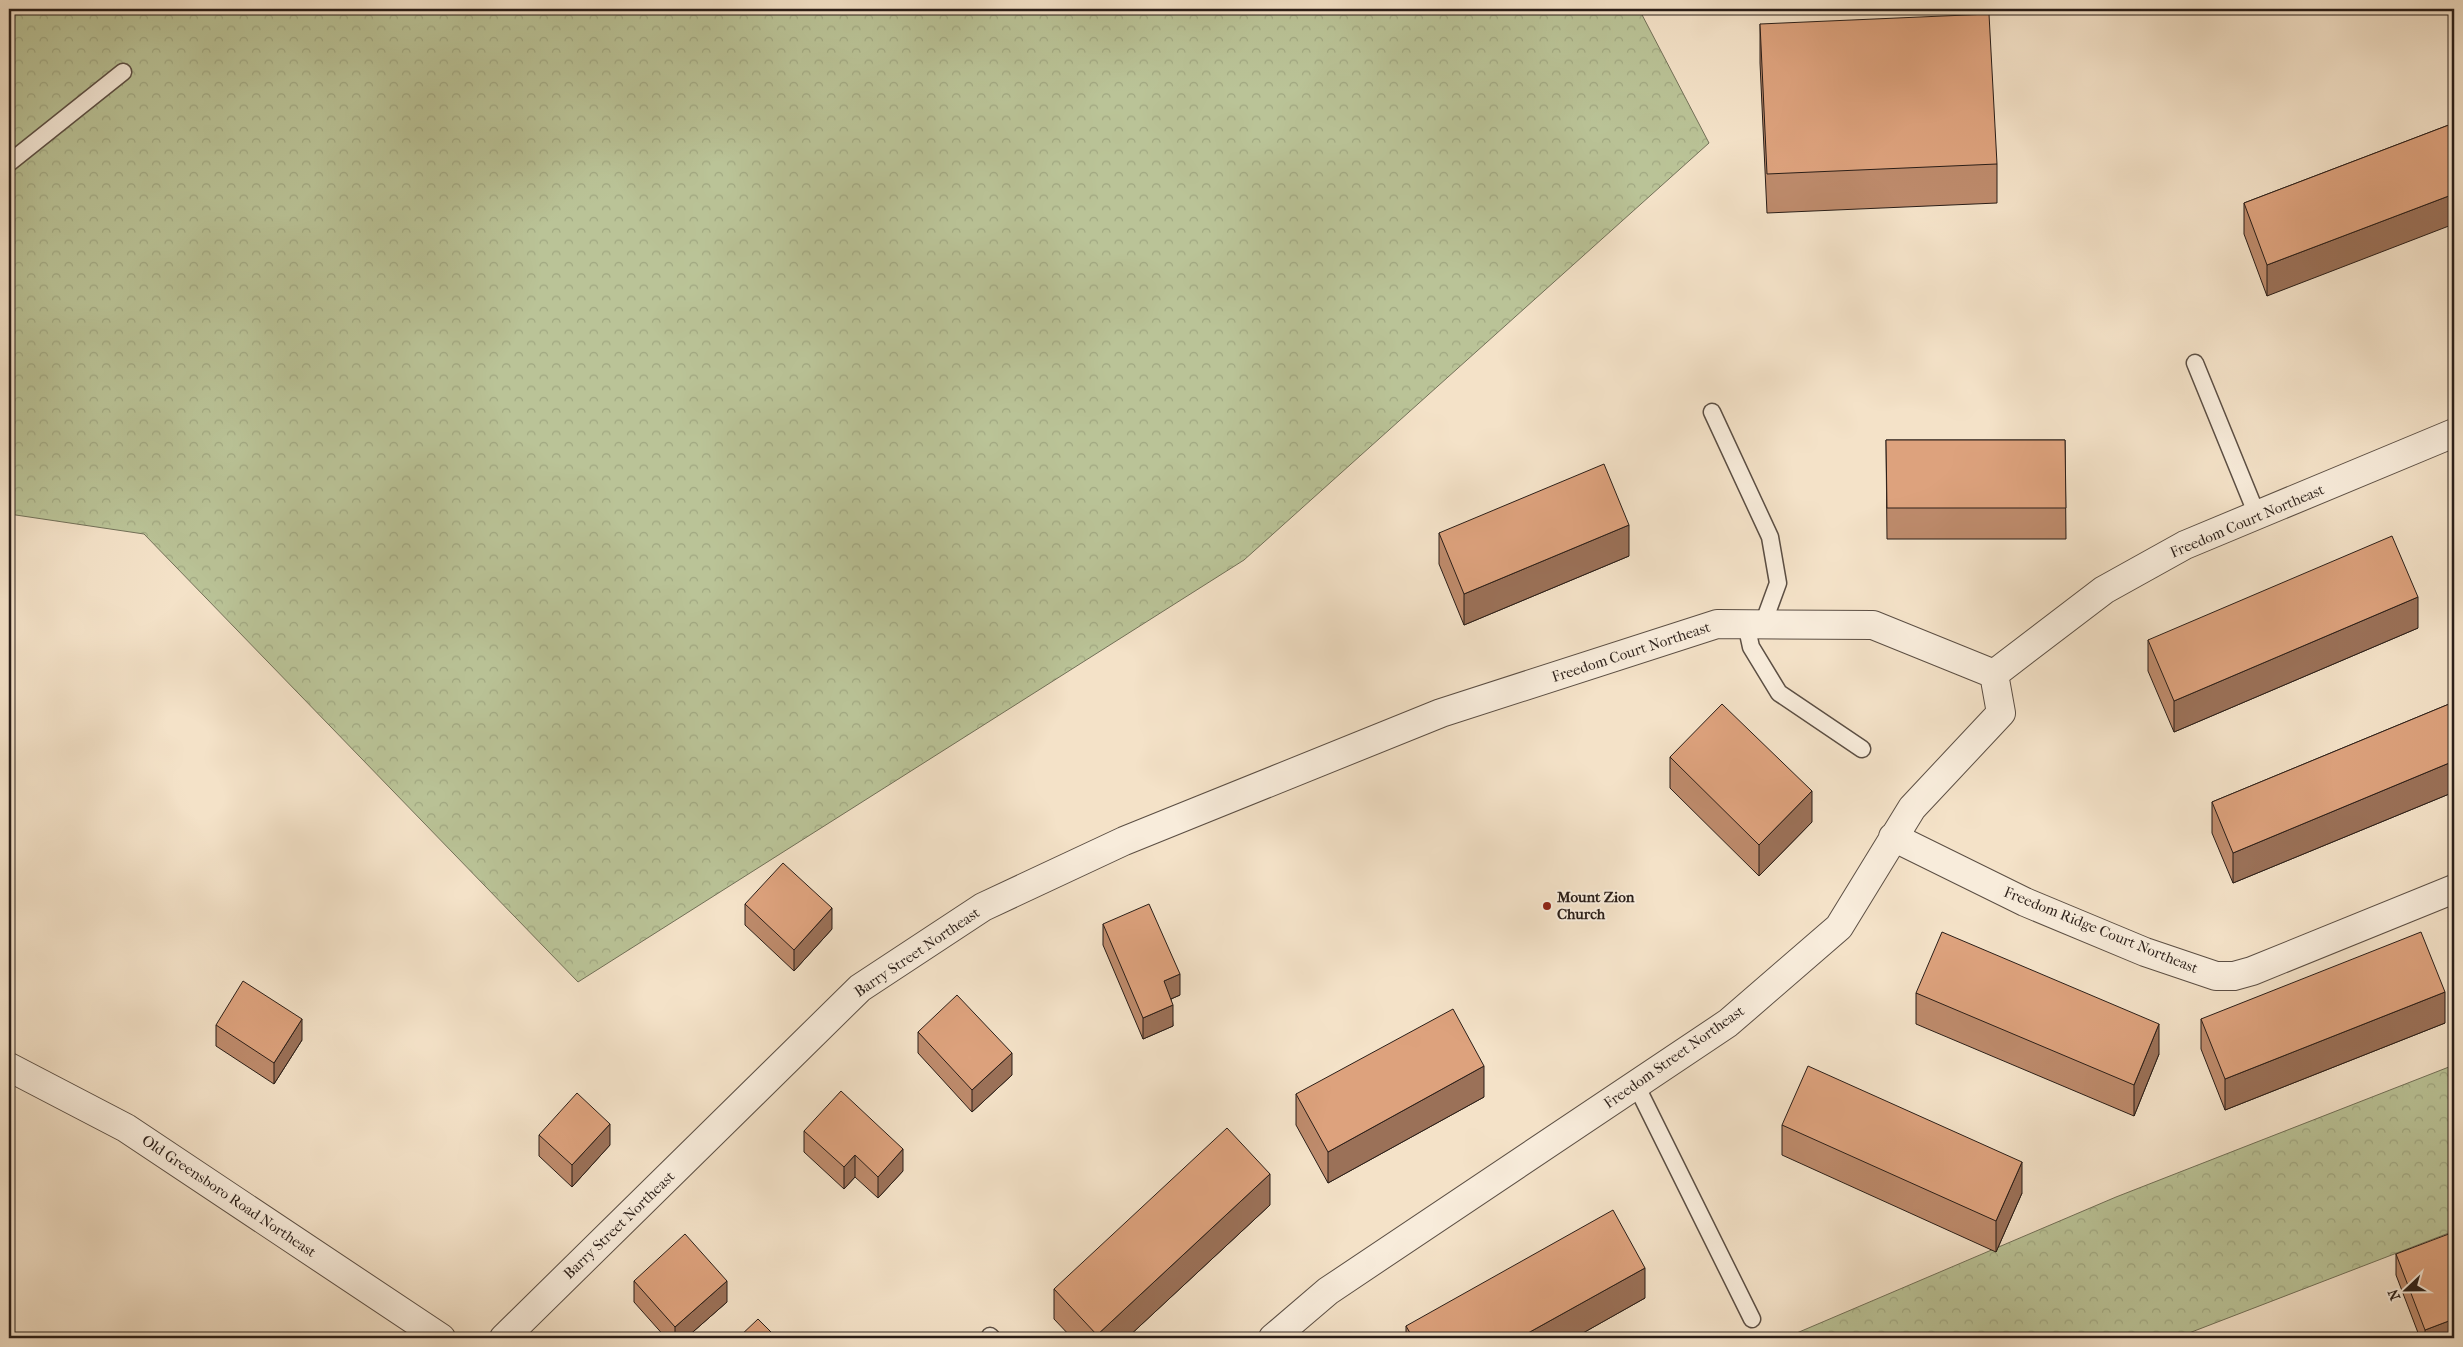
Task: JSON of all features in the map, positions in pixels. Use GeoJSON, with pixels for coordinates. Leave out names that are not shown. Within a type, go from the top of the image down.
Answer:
{"type":"FeatureCollection","features":[{"type":"Feature","properties":{"kind":"street","name":"Freedom Court Northeast"},"geometry":{"type":"LineString","coordinates":[[1320,762],[1441,713],[1717,624],[1873,625],[1994,674],[2104,590],[2185,545],[2454,433]]}},
{"type":"Feature","properties":{"kind":"street","name":"Freedom Street Northeast"},"geometry":{"type":"LineString","coordinates":[[1278,1336],[1328,1291],[1728,1024],[1839,927],[1893,836],[1912,808],[2001,713],[1994,674]]}},
{"type":"Feature","properties":{"kind":"street","name":"Barry Street Northeast"},"geometry":{"type":"LineString","coordinates":[[504,1338],[860,988],[983,906],[1124,841],[1320,762]]}},
{"type":"Feature","properties":{"kind":"street","name":"Freedom Ridge Court Northeast"},"geometry":{"type":"LineString","coordinates":[[1893,836],[2025,902],[2146,952],[2216,976],[2234,976],[2252,971],[2454,889]]}},
{"type":"Feature","properties":{"kind":"street","name":"Old Greensboro Road Northeast"},"geometry":{"type":"LineString","coordinates":[[9,1068],[126,1128],[441,1338]]}},
{"type":"Feature","properties":{"kind":"lane"},"geometry":{"type":"LineString","coordinates":[[9,163],[123,72]]}},
{"type":"Feature","properties":{"kind":"lane"},"geometry":{"type":"LineString","coordinates":[[2195,363],[2257,515]]}},
{"type":"Feature","properties":{"kind":"lane"},"geometry":{"type":"LineString","coordinates":[[1712,412],[1770,537],[1778,583],[1754,624],[1751,647],[1779,693],[1862,749]]}},
{"type":"Feature","properties":{"kind":"lane"},"geometry":{"type":"LineString","coordinates":[[1636,1085],[1752,1319]]}},
{"type":"Feature","properties":{"kind":"green space"},"geometry":{"type":"Polygon","coordinates":[[[9,9],[1639,9],[1709,143],[1244,560],[578,982],[144,534],[9,514],[9,9]]]}},
{"type":"Feature","properties":{"kind":"green space"},"geometry":{"type":"Polygon","coordinates":[[[2454,1065],[2454,1231],[2176,1338],[1785,1338],[2116,1197],[2454,1065]]]}},
{"type":"Feature","properties":{"kind":"building"},"geometry":{"type":"Polygon","coordinates":[[[1989,14],[1997,164],[1767,174],[1760,24],[1989,14]]]}},
{"type":"Feature","properties":{"kind":"building"},"geometry":{"type":"Polygon","coordinates":[[[2454,123],[2454,194],[2267,265],[2244,203],[2454,123]]]}},
{"type":"Feature","properties":{"kind":"building"},"geometry":{"type":"Polygon","coordinates":[[[1886,440],[2065,440],[2066,508],[1887,508],[1886,440]]]}},
{"type":"Feature","properties":{"kind":"building"},"geometry":{"type":"Polygon","coordinates":[[[1604,464],[1629,525],[1464,594],[1439,533],[1604,464]]]}},
{"type":"Feature","properties":{"kind":"building"},"geometry":{"type":"Polygon","coordinates":[[[2392,536],[2418,597],[2174,701],[2148,640],[2392,536]]]}},
{"type":"Feature","properties":{"kind":"building"},"geometry":{"type":"Polygon","coordinates":[[[2454,702],[2454,761],[2233,853],[2212,802],[2454,702]]]}},
{"type":"Feature","properties":{"kind":"building"},"geometry":{"type":"Polygon","coordinates":[[[1722,704],[1812,791],[1759,845],[1670,757],[1722,704]]]}},
{"type":"Feature","properties":{"kind":"building"},"geometry":{"type":"Polygon","coordinates":[[[783,863],[832,908],[794,950],[745,904],[783,863]]]}},
{"type":"Feature","properties":{"kind":"building"},"geometry":{"type":"Polygon","coordinates":[[[1149,904],[1180,974],[1164,981],[1173,1005],[1143,1018],[1103,924],[1149,904]]]}},
{"type":"Feature","properties":{"kind":"building"},"geometry":{"type":"Polygon","coordinates":[[[1942,932],[2159,1024],[2134,1085],[1916,993],[1942,932]]]}},
{"type":"Feature","properties":{"kind":"building"},"geometry":{"type":"Polygon","coordinates":[[[2421,932],[2445,992],[2225,1079],[2201,1019],[2421,932]]]}},
{"type":"Feature","properties":{"kind":"building"},"geometry":{"type":"Polygon","coordinates":[[[243,981],[302,1019],[274,1063],[216,1025],[243,981]]]}},
{"type":"Feature","properties":{"kind":"building"},"geometry":{"type":"Polygon","coordinates":[[[957,995],[1012,1053],[972,1090],[918,1032],[957,995]]]}},
{"type":"Feature","properties":{"kind":"building"},"geometry":{"type":"Polygon","coordinates":[[[1453,1009],[1484,1066],[1328,1152],[1296,1094],[1453,1009]]]}},
{"type":"Feature","properties":{"kind":"building"},"geometry":{"type":"Polygon","coordinates":[[[1808,1066],[2022,1162],[1996,1221],[1782,1125],[1808,1066]]]}},
{"type":"Feature","properties":{"kind":"building"},"geometry":{"type":"Polygon","coordinates":[[[841,1091],[903,1149],[878,1177],[855,1155],[844,1167],[804,1131],[841,1091]]]}},
{"type":"Feature","properties":{"kind":"building"},"geometry":{"type":"Polygon","coordinates":[[[577,1093],[610,1124],[572,1165],[539,1135],[577,1093]]]}},
{"type":"Feature","properties":{"kind":"building"},"geometry":{"type":"Polygon","coordinates":[[[1227,1128],[1270,1174],[1097,1335],[1054,1289],[1227,1128]]]}},
{"type":"Feature","properties":{"kind":"building"},"geometry":{"type":"Polygon","coordinates":[[[1613,1210],[1645,1268],[1519,1338],[1413,1338],[1406,1326],[1613,1210]]]}},
{"type":"Feature","properties":{"kind":"building"},"geometry":{"type":"Polygon","coordinates":[[[2454,1232],[2454,1319],[2425,1330],[2396,1254],[2454,1232]]]}},
{"type":"Feature","properties":{"kind":"building"},"geometry":{"type":"Polygon","coordinates":[[[685,1234],[727,1281],[675,1327],[634,1281],[685,1234]]]}},
{"type":"Feature","properties":{"kind":"building"},"geometry":{"type":"Polygon","coordinates":[[[758,1319],[777,1338],[738,1338],[758,1319]]]}},
{"type":"Feature","properties":{"kind":"place","name":"Mount Zion Church"},"geometry":{"type":"Point","coordinates":[1547,906]}}]}
